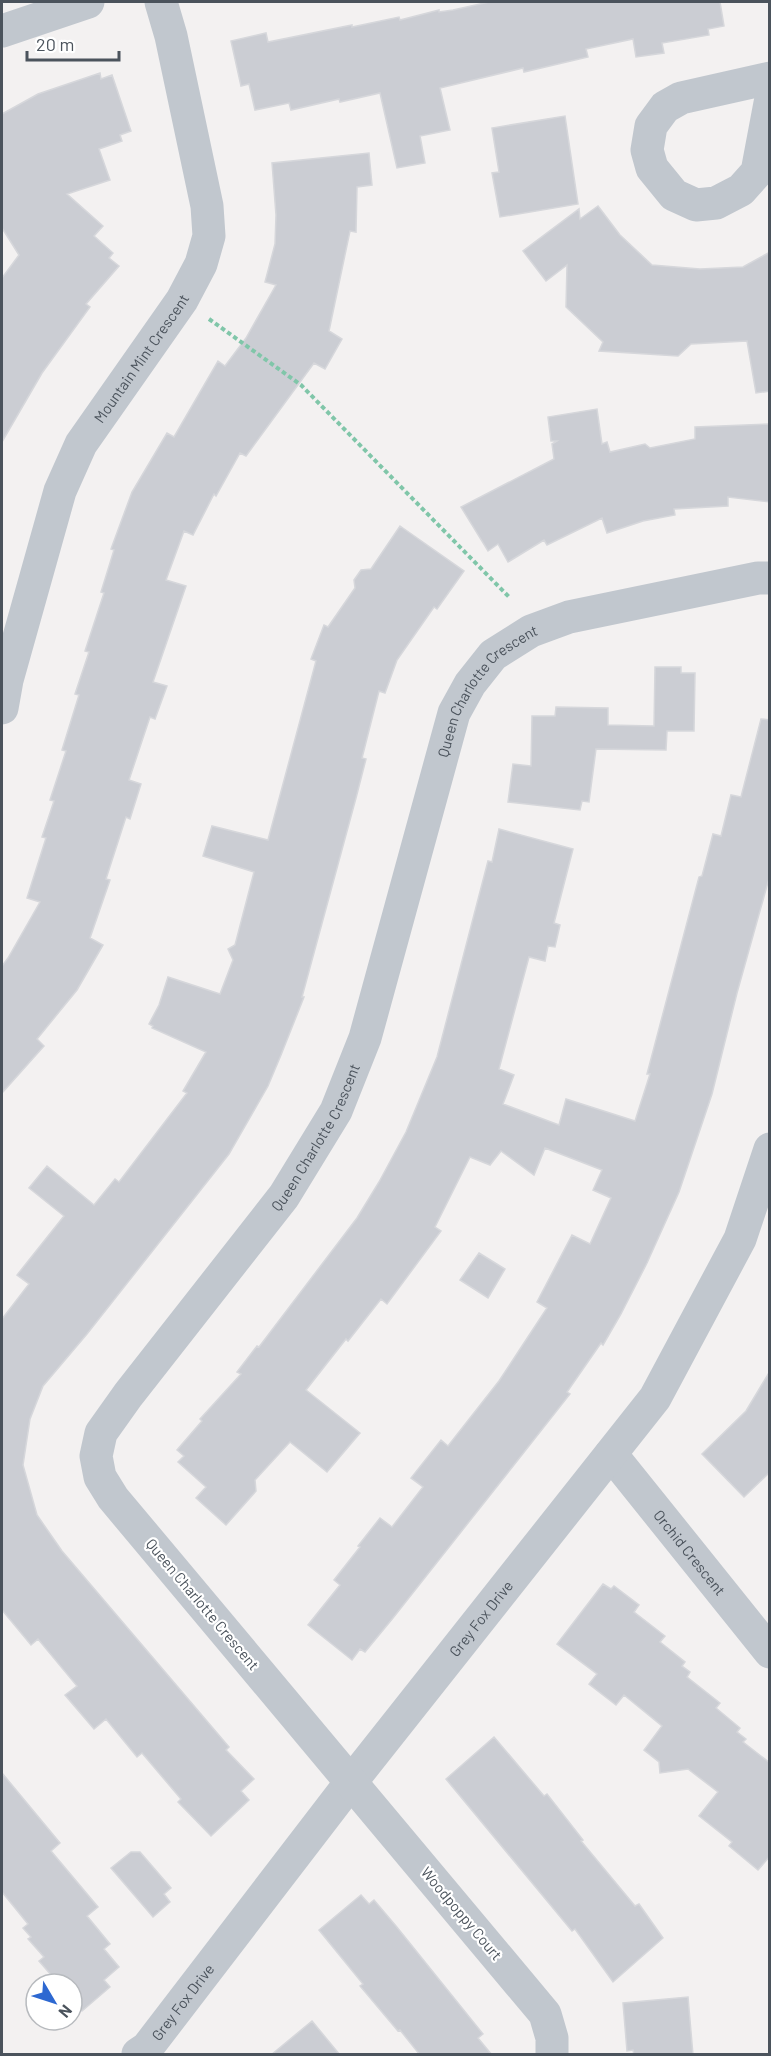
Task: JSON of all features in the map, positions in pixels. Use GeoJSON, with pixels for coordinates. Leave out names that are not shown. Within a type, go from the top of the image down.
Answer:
{"type":"FeatureCollection","features":[{"type":"Feature","properties":{"kind":"street"},"geometry":{"type":"LineString","coordinates":[[2,31],[88,2]]}},
{"type":"Feature","properties":{"kind":"street","name":"Mountain Mint Crescent"},"geometry":{"type":"LineString","coordinates":[[2,708],[60,491],[81,444],[182,300],[201,264],[209,236],[207,206],[171,36],[161,2]]}},
{"type":"Feature","properties":{"kind":"street"},"geometry":{"type":"LineString","coordinates":[[770,78],[681,98],[665,107],[651,126],[647,150],[652,168],[674,195],[696,205],[716,203],[741,190],[757,172],[770,103]]}},
{"type":"Feature","properties":{"kind":"street","name":"Queen Charlotte Crescent"},"geometry":{"type":"LineString","coordinates":[[351,1782],[113,1497],[100,1477],[96,1456],[101,1433],[128,1395],[284,1196],[336,1111],[365,1038],[454,713],[470,684],[493,655],[531,631],[569,617],[758,578],[770,578]]}},
{"type":"Feature","properties":{"kind":"street","name":"Grey Fox Drive"},"geometry":{"type":"LineString","coordinates":[[138,2055],[147,2048],[351,1782],[655,1398],[740,1239],[770,1149]]}},
{"type":"Feature","properties":{"kind":"street","name":"Orchid Crescent"},"geometry":{"type":"LineString","coordinates":[[611,1454],[770,1652]]}},
{"type":"Feature","properties":{"kind":"street","name":"Woodpoppy Court"},"geometry":{"type":"LineString","coordinates":[[351,1782],[545,2014],[552,2038],[552,2055]]}},
{"type":"Feature","properties":{"kind":"path"},"geometry":{"type":"LineString","coordinates":[[209,319],[300,385],[510,598]]}},
{"type":"Feature","properties":{"kind":"building"},"geometry":{"type":"Polygon","coordinates":[[[489,2],[720,2],[724,26],[708,29],[709,35],[662,43],[664,53],[636,57],[633,39],[586,49],[588,57],[524,72],[523,68],[440,88],[450,130],[420,136],[425,163],[397,168],[380,93],[291,110],[289,103],[255,110],[249,84],[241,86],[231,41],[266,33],[268,42],[399,17],[400,20],[439,10],[439,12],[453,10],[489,2]]]}},
{"type":"Feature","properties":{"kind":"building"},"geometry":{"type":"Polygon","coordinates":[[[100,73],[101,79],[112,75],[131,131],[120,135],[122,141],[99,149],[110,180],[67,194],[103,226],[94,236],[113,253],[109,258],[119,266],[86,304],[90,307],[42,373],[2,442],[2,278],[19,255],[2,228],[2,114],[38,94],[100,73]]]}},
{"type":"Feature","properties":{"kind":"building"},"geometry":{"type":"Polygon","coordinates":[[[565,116],[578,204],[500,217],[492,173],[499,172],[492,128],[565,116]]]}},
{"type":"Feature","properties":{"kind":"building"},"geometry":{"type":"Polygon","coordinates":[[[369,153],[372,185],[357,187],[356,232],[350,231],[329,331],[342,339],[325,369],[314,363],[246,456],[240,453],[216,496],[214,494],[193,535],[184,531],[166,580],[186,586],[153,682],[167,686],[155,719],[150,717],[129,780],[141,784],[130,819],[126,817],[106,879],[110,880],[90,938],[103,945],[77,990],[37,1039],[44,1046],[2,1093],[2,966],[40,902],[27,898],[46,838],[42,837],[54,801],[50,800],[66,751],[62,750],[79,695],[75,694],[89,652],[85,651],[104,593],[101,592],[114,550],[111,549],[132,492],[167,433],[174,437],[218,361],[225,366],[246,338],[276,285],[265,282],[275,244],[276,215],[272,163],[369,153]]]}},
{"type":"Feature","properties":{"kind":"building"},"geometry":{"type":"Polygon","coordinates":[[[598,206],[620,235],[652,265],[700,269],[743,267],[770,252],[770,391],[756,393],[747,341],[691,344],[678,356],[599,351],[603,342],[566,307],[567,265],[546,281],[523,251],[579,209],[580,219],[598,206]]]}},
{"type":"Feature","properties":{"kind":"building"},"geometry":{"type":"Polygon","coordinates":[[[597,409],[602,444],[607,442],[610,452],[645,444],[650,448],[695,439],[695,427],[770,424],[770,502],[728,497],[728,506],[674,509],[675,515],[643,521],[607,533],[602,518],[547,545],[544,540],[508,562],[498,544],[488,551],[461,507],[554,459],[552,444],[557,441],[551,441],[548,417],[597,409]]]}},
{"type":"Feature","properties":{"kind":"building"},"geometry":{"type":"Polygon","coordinates":[[[400,526],[464,571],[437,609],[434,607],[397,660],[385,693],[379,691],[362,758],[366,759],[302,997],[304,997],[281,1055],[268,1086],[229,1154],[87,1334],[43,1386],[30,1419],[23,1465],[37,1515],[62,1551],[229,1747],[226,1750],[254,1779],[241,1791],[249,1800],[211,1836],[178,1802],[181,1799],[142,1753],[137,1757],[106,1719],[94,1729],[65,1695],[77,1686],[38,1639],[31,1645],[2,1610],[2,1319],[29,1284],[17,1275],[64,1216],[29,1188],[47,1166],[94,1205],[115,1179],[119,1182],[187,1093],[183,1091],[206,1052],[152,1028],[153,1026],[149,1024],[159,1005],[168,977],[220,994],[233,960],[228,949],[235,945],[254,872],[203,856],[212,826],[268,840],[316,661],[311,659],[324,625],[328,627],[355,588],[354,580],[361,570],[371,569],[400,526]]]}},
{"type":"Feature","properties":{"kind":"building"},"geometry":{"type":"Polygon","coordinates":[[[655,667],[681,667],[681,673],[695,673],[694,731],[667,731],[666,750],[596,749],[589,802],[582,801],[580,810],[508,802],[513,764],[531,766],[532,716],[555,716],[556,707],[608,708],[608,725],[654,726],[655,667]]]}},
{"type":"Feature","properties":{"kind":"building"},"geometry":{"type":"Polygon","coordinates":[[[761,719],[770,720],[770,875],[712,1094],[679,1192],[621,1314],[603,1345],[601,1343],[567,1392],[570,1394],[393,1618],[365,1652],[360,1649],[352,1660],[308,1625],[340,1585],[334,1580],[380,1518],[392,1527],[423,1487],[411,1478],[441,1440],[448,1446],[499,1381],[547,1308],[537,1302],[572,1235],[590,1244],[611,1198],[593,1190],[602,1170],[545,1148],[534,1175],[501,1151],[490,1165],[470,1157],[435,1227],[441,1231],[387,1304],[381,1299],[306,1390],[360,1433],[327,1472],[290,1442],[255,1480],[256,1491],[226,1525],[196,1498],[206,1487],[178,1462],[184,1456],[177,1450],[202,1421],[200,1419],[241,1374],[237,1372],[257,1346],[259,1347],[357,1218],[406,1132],[437,1057],[488,861],[492,862],[499,829],[573,849],[554,923],[560,925],[555,947],[548,946],[545,961],[529,957],[499,1069],[514,1075],[503,1104],[559,1125],[566,1099],[635,1121],[650,1074],[647,1074],[699,877],[702,876],[713,834],[721,836],[731,795],[741,797],[761,719]]]}},
{"type":"Feature","properties":{"kind":"building"},"geometry":{"type":"Polygon","coordinates":[[[479,1253],[505,1269],[488,1298],[460,1280],[479,1253]]]}},
{"type":"Feature","properties":{"kind":"building"},"geometry":{"type":"Polygon","coordinates":[[[770,1371],[770,1472],[744,1497],[702,1454],[746,1411],[770,1371]]]}},
{"type":"Feature","properties":{"kind":"building"},"geometry":{"type":"Polygon","coordinates":[[[603,1584],[611,1589],[614,1586],[639,1605],[634,1612],[665,1636],[660,1642],[685,1662],[682,1666],[690,1672],[687,1677],[720,1703],[716,1708],[740,1728],[737,1732],[746,1739],[743,1742],[770,1763],[770,1856],[758,1870],[729,1846],[732,1842],[699,1816],[718,1792],[688,1769],[660,1773],[659,1762],[644,1750],[662,1726],[624,1695],[616,1705],[589,1684],[597,1674],[557,1644],[603,1584]]]}},
{"type":"Feature","properties":{"kind":"building"},"geometry":{"type":"Polygon","coordinates":[[[494,1737],[544,1796],[547,1794],[583,1840],[581,1841],[635,1906],[639,1904],[663,1938],[613,1982],[575,1929],[572,1931],[446,1779],[494,1737]]]}},
{"type":"Feature","properties":{"kind":"building"},"geometry":{"type":"Polygon","coordinates":[[[2,1773],[60,1843],[51,1851],[98,1907],[87,1916],[110,1944],[104,1949],[119,1967],[104,1980],[110,1987],[84,2009],[84,1972],[49,1972],[39,1961],[44,1957],[28,1939],[31,1937],[23,1928],[28,1924],[2,1892],[2,1773]]]}},
{"type":"Feature","properties":{"kind":"building"},"geometry":{"type":"Polygon","coordinates":[[[131,1852],[140,1852],[171,1888],[164,1894],[170,1902],[153,1917],[111,1868],[131,1852]]]}},
{"type":"Feature","properties":{"kind":"building"},"geometry":{"type":"Polygon","coordinates":[[[361,1895],[369,1904],[374,1900],[396,1926],[483,2034],[478,2038],[492,2055],[420,2055],[360,1986],[363,1984],[319,1930],[361,1895]]]}},
{"type":"Feature","properties":{"kind":"building"},"geometry":{"type":"Polygon","coordinates":[[[688,1997],[693,2055],[634,2055],[633,2050],[627,2051],[623,2003],[688,1997]]]}},
{"type":"Feature","properties":{"kind":"building"},"geometry":{"type":"Polygon","coordinates":[[[312,2021],[340,2055],[271,2055],[312,2021]]]}}]}
